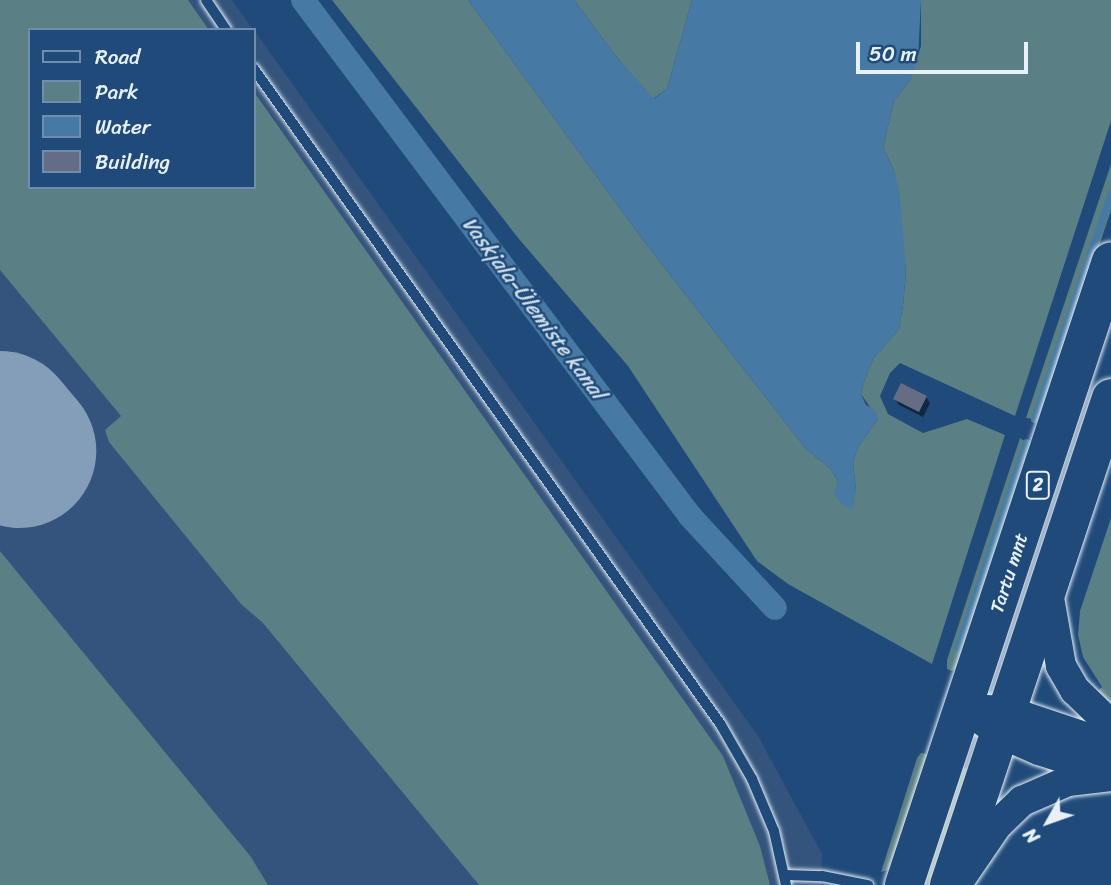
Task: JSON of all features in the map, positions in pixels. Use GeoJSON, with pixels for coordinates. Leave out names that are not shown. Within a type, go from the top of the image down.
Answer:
{"type":"FeatureCollection","features":[{"type":"Feature","properties":{"kind":"highway","name":"Tartu mnt"},"geometry":{"type":"LineString","coordinates":[[904,885],[965,708],[1111,261]]}},
{"type":"Feature","properties":{"kind":"highway","name":"2"},"geometry":{"type":"LineString","coordinates":[[949,885],[1111,398]]}},
{"type":"Feature","properties":{"kind":"street"},"geometry":{"type":"LineString","coordinates":[[1047,590],[1061,666],[1075,690],[1111,725]]}},
{"type":"Feature","properties":{"kind":"street"},"geometry":{"type":"LineString","coordinates":[[965,708],[1004,722],[1111,746]]}},
{"type":"Feature","properties":{"kind":"street"},"geometry":{"type":"LineString","coordinates":[[1004,722],[1039,750],[1111,774]]}},
{"type":"Feature","properties":{"kind":"street"},"geometry":{"type":"LineString","coordinates":[[956,885],[997,825],[1022,801],[1068,781],[1111,774]]}},
{"type":"Feature","properties":{"kind":"lane"},"geometry":{"type":"LineString","coordinates":[[206,0],[225,28]]}},
{"type":"Feature","properties":{"kind":"lane"},"geometry":{"type":"LineString","coordinates":[[256,72],[720,725],[757,790],[774,831],[786,880],[822,876],[868,885]]}},
{"type":"Feature","properties":{"kind":"shaded area"},"geometry":{"type":"Polygon","coordinates":[[[0,0],[232,0],[252,28],[28,28],[28,189],[256,189],[256,33],[758,736],[822,854],[821,885],[0,885],[0,0]]]}},
{"type":"Feature","properties":{"kind":"green space"},"geometry":{"type":"Polygon","coordinates":[[[0,0],[188,0],[208,28],[28,28],[28,189],[256,189],[256,95],[723,756],[760,846],[770,885],[479,885],[263,623],[241,604],[109,442],[105,430],[121,416],[0,270],[0,0]]]}},
{"type":"Feature","properties":{"kind":"green space"},"geometry":{"type":"Polygon","coordinates":[[[332,0],[468,0],[643,240],[806,449],[830,468],[838,481],[856,490],[853,463],[858,447],[878,419],[861,394],[864,382],[873,359],[899,329],[903,305],[906,272],[895,173],[883,147],[894,101],[910,80],[921,46],[921,0],[1111,0],[1111,121],[1015,416],[900,363],[890,373],[880,396],[888,414],[923,433],[967,419],[1005,435],[932,664],[788,584],[757,561],[628,366],[519,239],[332,0]]]}},
{"type":"Feature","properties":{"kind":"green space"},"geometry":{"type":"Polygon","coordinates":[[[574,0],[692,0],[667,89],[653,99],[615,55],[574,0]]]}},
{"type":"Feature","properties":{"kind":"green space"},"geometry":{"type":"Polygon","coordinates":[[[1111,164],[1111,210],[1041,420],[1026,418],[1111,164]]]}},
{"type":"Feature","properties":{"kind":"green space"},"geometry":{"type":"Polygon","coordinates":[[[1020,438],[1030,445],[958,666],[952,671],[947,669],[947,660],[1020,438]]]}},
{"type":"Feature","properties":{"kind":"green space"},"geometry":{"type":"Polygon","coordinates":[[[1111,518],[1111,711],[1093,696],[1102,687],[1083,657],[1078,635],[1080,611],[1111,518]]]}},
{"type":"Feature","properties":{"kind":"green space"},"geometry":{"type":"Polygon","coordinates":[[[0,551],[251,857],[268,885],[0,885],[0,551]]]}},
{"type":"Feature","properties":{"kind":"green space"},"geometry":{"type":"Polygon","coordinates":[[[921,753],[931,755],[891,869],[881,872],[917,758],[921,753]]]}},
{"type":"Feature","properties":{"kind":"green space"},"geometry":{"type":"Polygon","coordinates":[[[960,766],[971,770],[934,885],[920,885],[960,766]]]}},
{"type":"Feature","properties":{"kind":"water"},"geometry":{"type":"Polygon","coordinates":[[[468,0],[574,0],[615,55],[654,99],[667,89],[692,0],[921,0],[918,59],[910,80],[894,101],[883,147],[895,173],[900,196],[906,272],[903,305],[899,329],[873,359],[861,394],[866,405],[875,410],[878,419],[858,447],[853,463],[856,490],[852,510],[834,494],[838,481],[830,468],[806,449],[643,240],[468,0]]]}},
{"type":"Feature","properties":{"kind":"building"},"geometry":{"type":"Polygon","coordinates":[[[901,383],[927,396],[919,412],[893,399],[901,383]]]}},
{"type":"Feature","properties":{"kind":"waterway","name":"Vaskjala-Ülemiste kanal"},"geometry":{"type":"LineString","coordinates":[[303,0],[690,516],[775,608]]}},
{"type":"Feature","properties":{"kind":"waterway"},"geometry":{"type":"LineString","coordinates":[[1034,419],[1111,193]]}},
{"type":"Feature","properties":{"kind":"waterway"},"geometry":{"type":"LineString","coordinates":[[958,647],[1026,442]]}},
{"type":"Feature","properties":{"kind":"runway"},"geometry":{"type":"LineString","coordinates":[[0,428],[19,451]]}}]}
